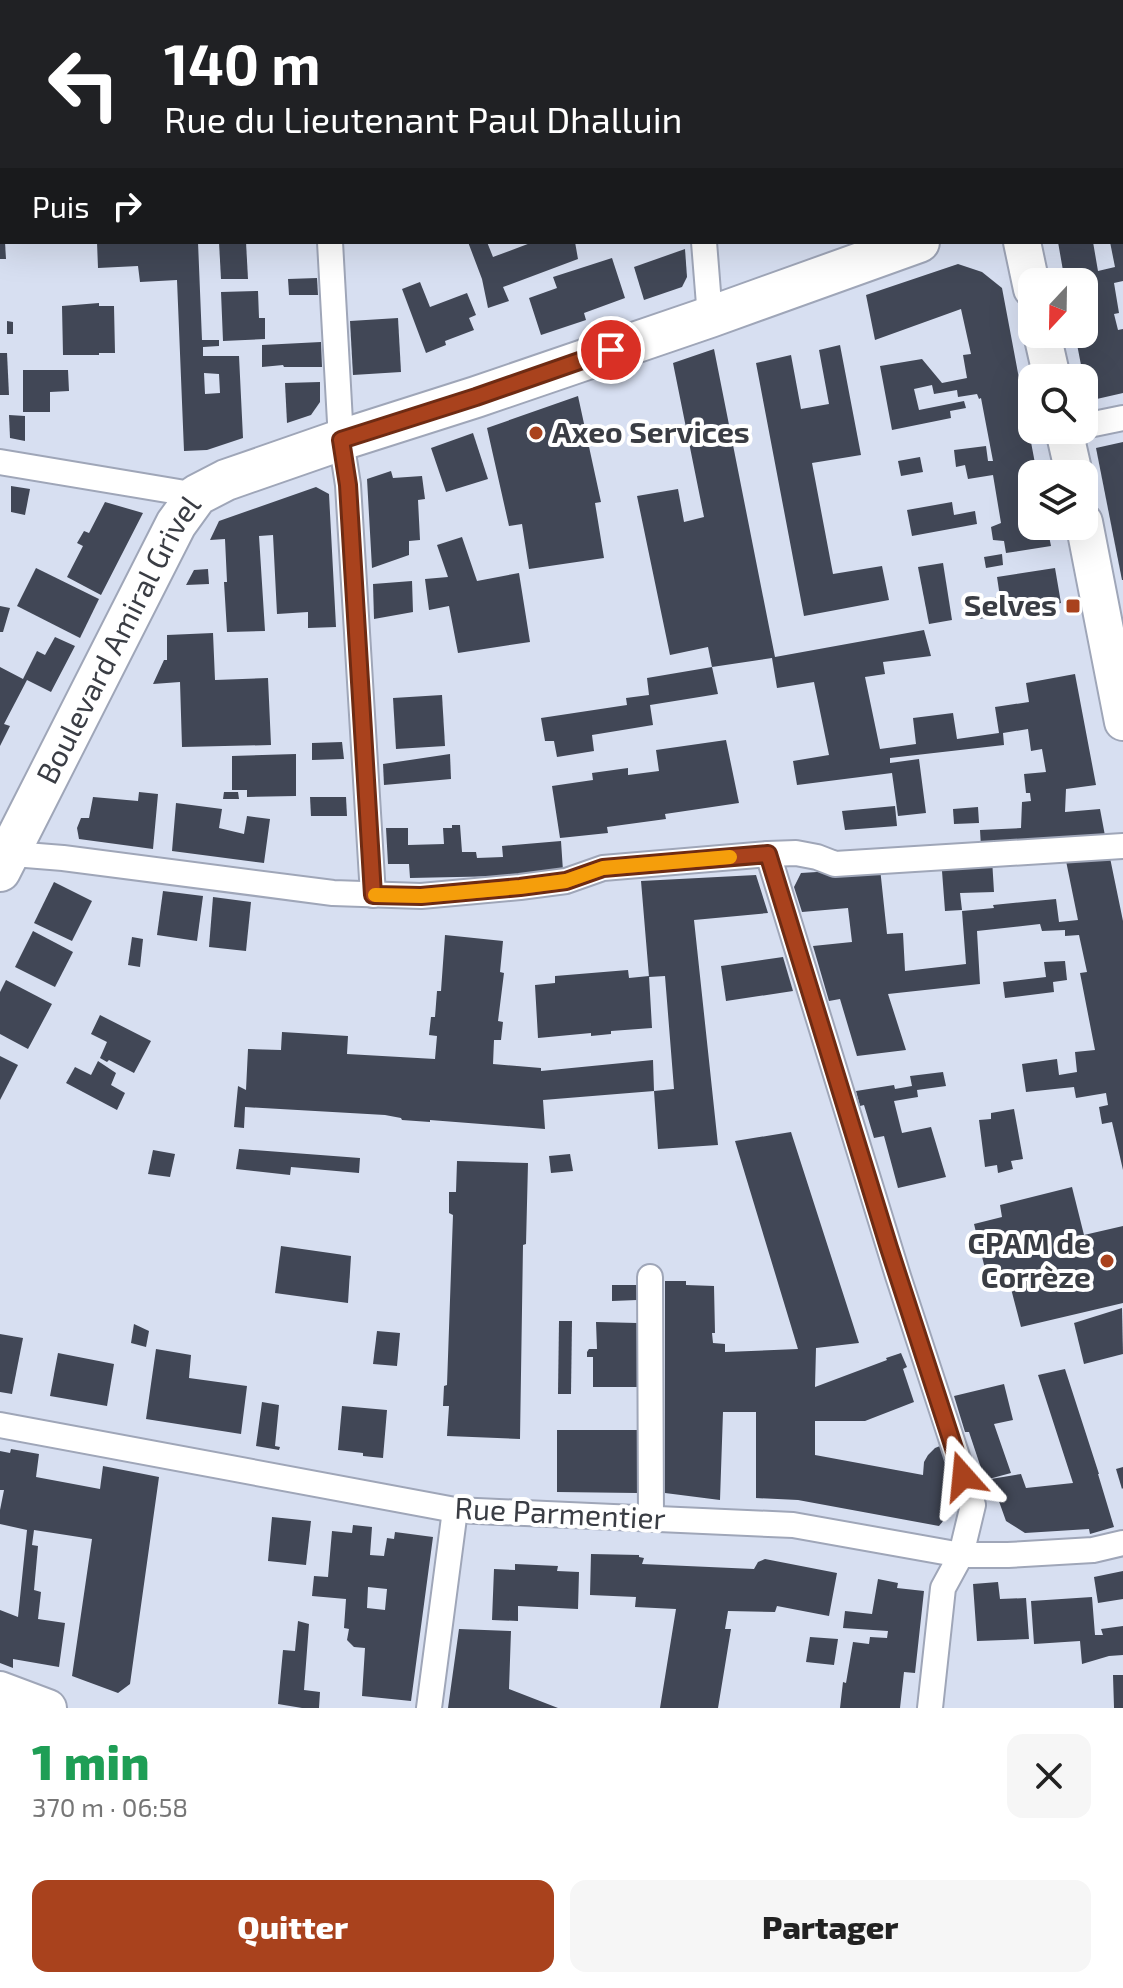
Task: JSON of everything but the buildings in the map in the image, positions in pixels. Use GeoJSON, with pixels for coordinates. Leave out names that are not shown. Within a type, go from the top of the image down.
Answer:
{"type":"FeatureCollection","features":[{"type":"Feature","properties":{"kind":"main road","name":"Boulevard Amiral Grivel"},"geometry":{"type":"LineString","coordinates":[[3,859],[176,524],[197,495],[226,480],[710,317],[913,244]]}},
{"type":"Feature","properties":{"kind":"main road"},"geometry":{"type":"LineString","coordinates":[[1022,244],[1028,268]]}},
{"type":"Feature","properties":{"kind":"main road"},"geometry":{"type":"LineString","coordinates":[[1088,540],[1123,718]]}},
{"type":"Feature","properties":{"kind":"main road"},"geometry":{"type":"LineString","coordinates":[[0,1690],[48,1708]]}},
{"type":"Feature","properties":{"kind":"street"},"geometry":{"type":"LineString","coordinates":[[330,244],[373,895]]}},
{"type":"Feature","properties":{"kind":"street"},"geometry":{"type":"LineString","coordinates":[[704,244],[710,317]]}},
{"type":"Feature","properties":{"kind":"street"},"geometry":{"type":"LineString","coordinates":[[1098,423],[1123,418]]}},
{"type":"Feature","properties":{"kind":"street"},"geometry":{"type":"LineString","coordinates":[[0,462],[197,495]]}},
{"type":"Feature","properties":{"kind":"street"},"geometry":{"type":"LineString","coordinates":[[3,859],[63,858],[333,893],[421,896],[566,881],[603,868],[768,854],[796,853],[835,864],[1123,846]]}},
{"type":"Feature","properties":{"kind":"street"},"geometry":{"type":"LineString","coordinates":[[768,854],[893,1261],[973,1505],[961,1555],[943,1588],[930,1708]]}},
{"type":"Feature","properties":{"kind":"street"},"geometry":{"type":"LineString","coordinates":[[650,1277],[651,1519]]}},
{"type":"Feature","properties":{"kind":"street","name":"Rue Parmentier"},"geometry":{"type":"LineString","coordinates":[[0,1425],[455,1510],[793,1525],[961,1555],[1093,1550],[1123,1543]]}},
{"type":"Feature","properties":{"kind":"street"},"geometry":{"type":"LineString","coordinates":[[429,1708],[455,1510]]}},
{"type":"Feature","properties":{"kind":"slow traffic"},"geometry":{"type":"LineString","coordinates":[[375,895],[421,896],[520,887],[566,881],[603,868],[730,857]]}},
{"type":"Feature","properties":{"kind":"place","name":"Axeo Services"},"geometry":{"type":"Point","coordinates":[536,433]}},
{"type":"Feature","properties":{"kind":"place","name":"Selves"},"geometry":{"type":"Point","coordinates":[1073,606]}},
{"type":"Feature","properties":{"kind":"place","name":"CPAM de Corrèze"},"geometry":{"type":"Point","coordinates":[1107,1261]}},
{"type":"Feature","properties":{"kind":"route"},"geometry":{"type":"LineString","coordinates":[[611,350],[341,440],[348,485],[373,895],[421,896],[520,887],[566,881],[603,868],[768,854],[889,1248],[963,1476]]}}]}
